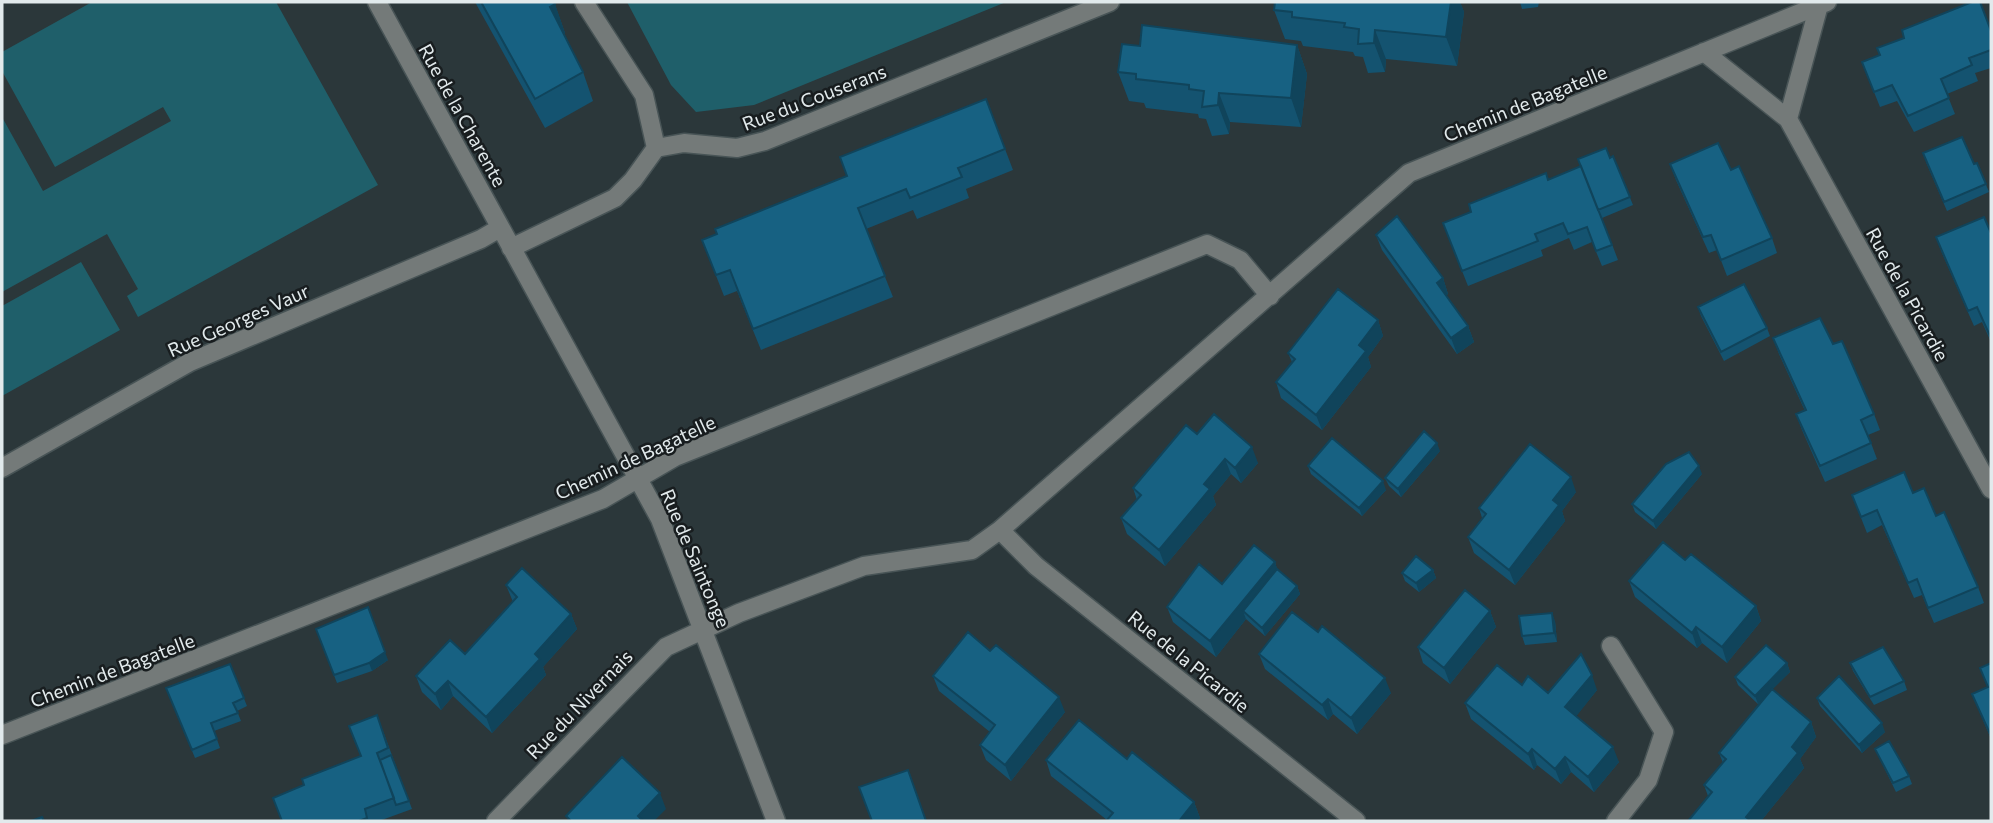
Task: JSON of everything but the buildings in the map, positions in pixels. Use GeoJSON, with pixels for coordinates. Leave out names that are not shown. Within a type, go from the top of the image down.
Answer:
{"type":"FeatureCollection","features":[{"type":"Feature","properties":{"kind":"street","name":"Rue de la Charente"},"geometry":{"type":"LineString","coordinates":[[377,2],[511,248]]}},
{"type":"Feature","properties":{"kind":"street"},"geometry":{"type":"LineString","coordinates":[[511,248],[615,198],[634,180],[656,148],[644,95],[584,2]]}},
{"type":"Feature","properties":{"kind":"street","name":"Rue du Couserans"},"geometry":{"type":"LineString","coordinates":[[656,148],[684,143],[737,149],[765,141],[1110,2]]}},
{"type":"Feature","properties":{"kind":"street"},"geometry":{"type":"LineString","coordinates":[[1788,119],[1823,3]]}},
{"type":"Feature","properties":{"kind":"street","name":"Chemin de Bagatelle"},"geometry":{"type":"LineString","coordinates":[[704,630],[739,613],[864,566],[972,550],[1000,530],[1409,173],[1823,3]]}},
{"type":"Feature","properties":{"kind":"street","name":"Rue de la Picardie"},"geometry":{"type":"LineString","coordinates":[[1704,52],[1788,119],[1991,489]]}},
{"type":"Feature","properties":{"kind":"street","name":"Rue Georges Vaur"},"geometry":{"type":"LineString","coordinates":[[2,468],[190,362],[481,239],[500,228]]}},
{"type":"Feature","properties":{"kind":"street","name":"Chemin de Bagatelle"},"geometry":{"type":"LineString","coordinates":[[2,735],[578,509],[674,457],[1207,244],[1240,260],[1270,296]]}},
{"type":"Feature","properties":{"kind":"street","name":"Rue de Saintonge"},"geometry":{"type":"LineString","coordinates":[[511,248],[660,519],[776,821]]}},
{"type":"Feature","properties":{"kind":"street","name":"Rue de la Picardie"},"geometry":{"type":"LineString","coordinates":[[1000,530],[1036,566],[1356,821]]}},
{"type":"Feature","properties":{"kind":"street","name":"Rue du Nivernais"},"geometry":{"type":"LineString","coordinates":[[496,821],[666,647],[704,630]]}},
{"type":"Feature","properties":{"kind":"street"},"geometry":{"type":"LineString","coordinates":[[1611,646],[1664,732],[1648,780],[1616,821]]}},
{"type":"Feature","properties":{"kind":"shaded area"},"geometry":{"type":"Polygon","coordinates":[[[92,2],[276,2],[378,185],[138,317],[127,296],[138,289],[107,234],[2,292],[2,117],[43,191],[171,121],[163,107],[55,167],[2,71],[2,52],[92,2]]]}},
{"type":"Feature","properties":{"kind":"shaded area"},"geometry":{"type":"Polygon","coordinates":[[[627,2],[1006,2],[754,105],[696,112],[671,85],[627,2]]]}},
{"type":"Feature","properties":{"kind":"shaded area"},"geometry":{"type":"Polygon","coordinates":[[[81,262],[120,330],[2,396],[2,306],[81,262]]]}}]}
